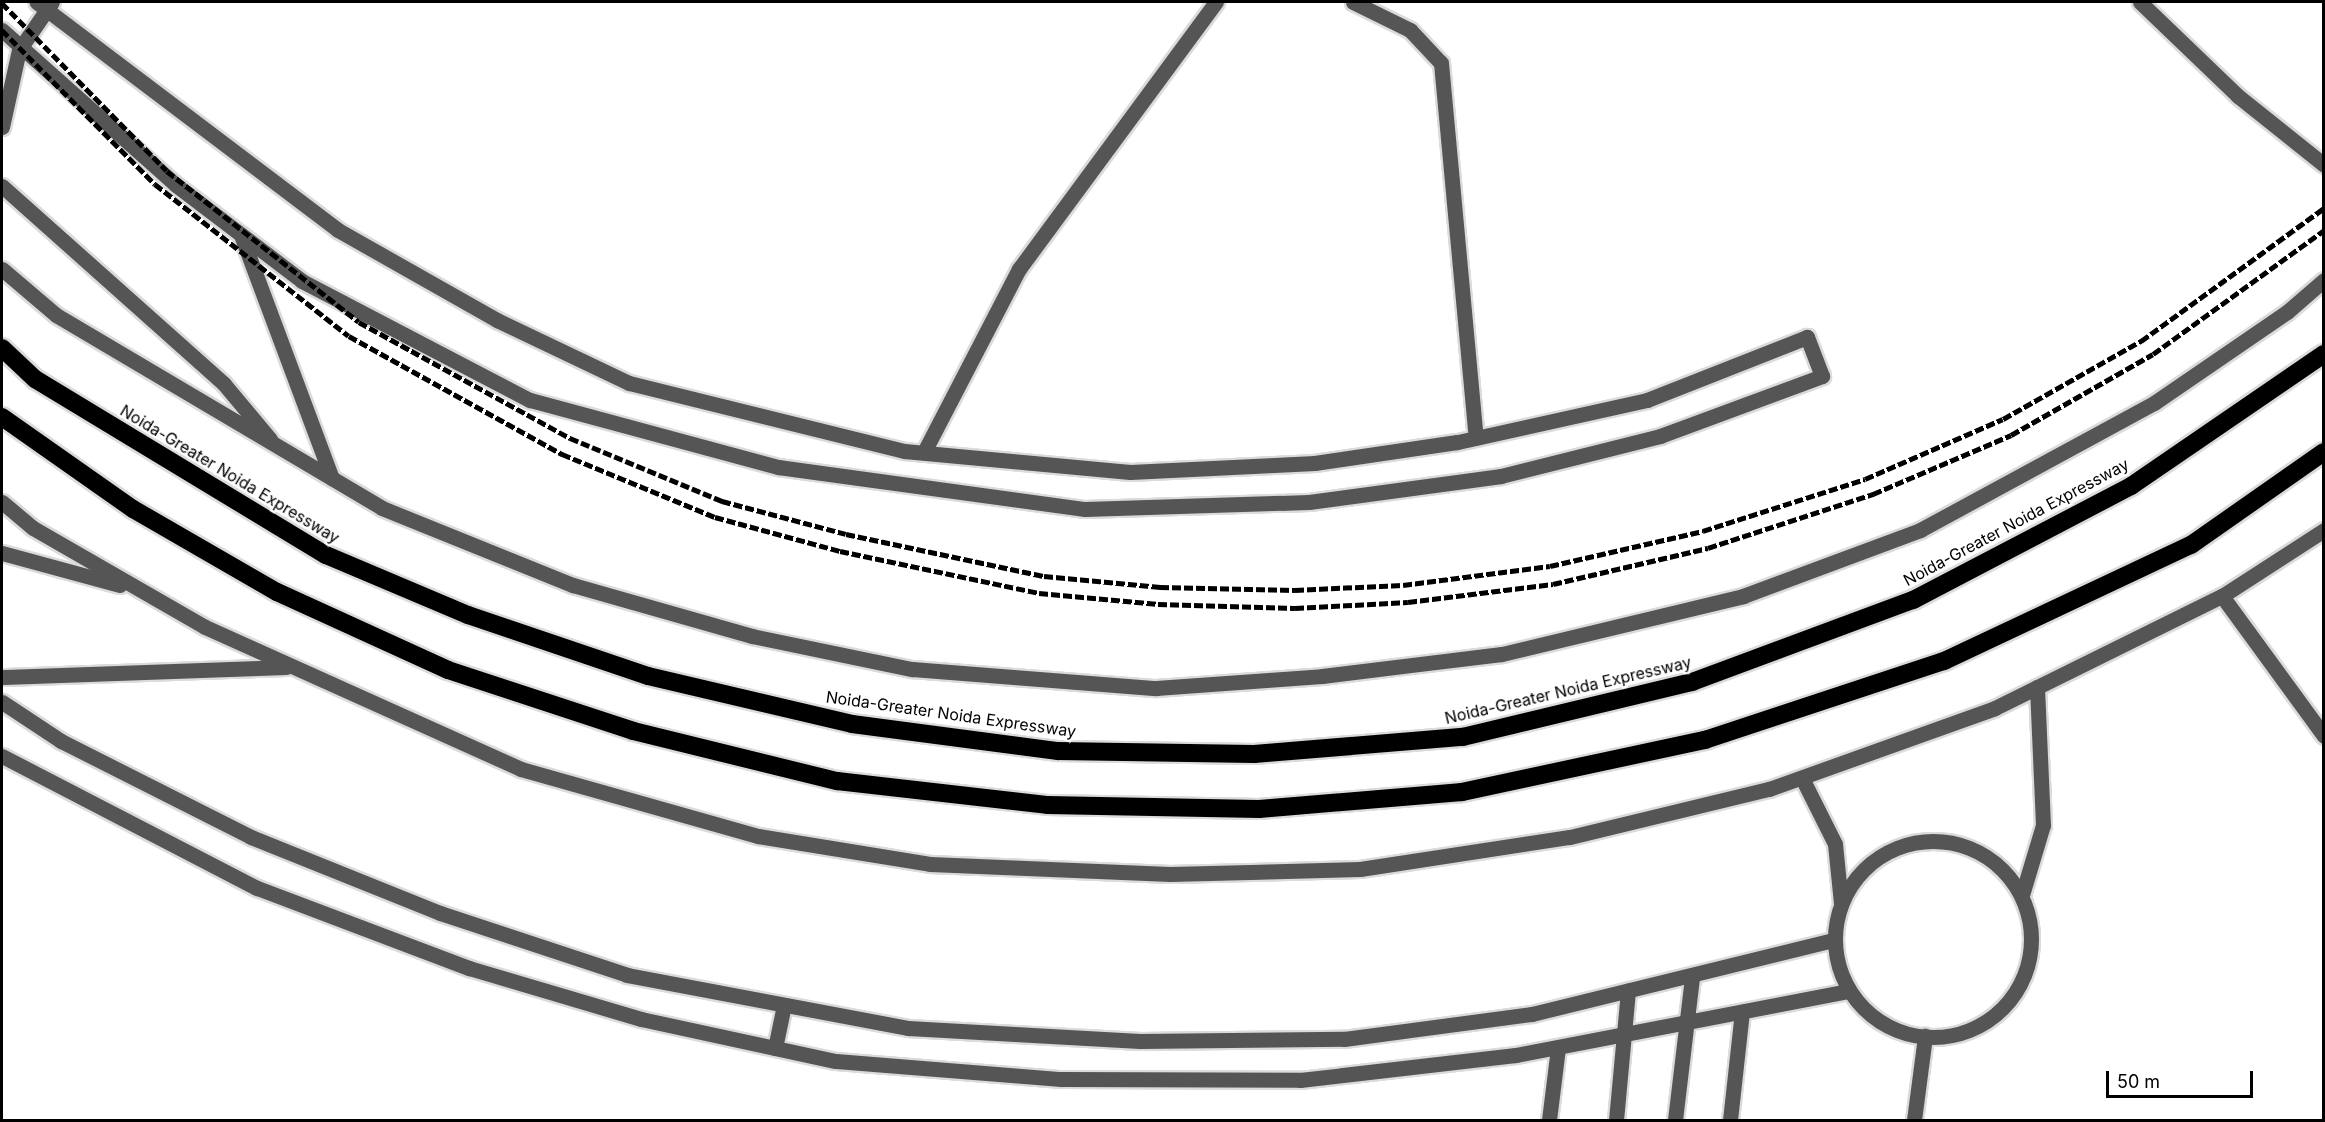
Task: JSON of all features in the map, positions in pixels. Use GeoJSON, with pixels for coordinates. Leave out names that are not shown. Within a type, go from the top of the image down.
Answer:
{"type":"FeatureCollection","features":[{"type":"Feature","properties":{"kind":"highway","name":"Noida-Greater Noida Expressway"},"geometry":{"type":"LineString","coordinates":[[2,348],[35,379],[326,555],[468,615],[648,676],[852,724],[1058,751],[1254,754],[1462,737],[1692,682],[1913,600],[2131,486],[2324,354]]}},
{"type":"Feature","properties":{"kind":"highway"},"geometry":{"type":"LineString","coordinates":[[2,417],[133,509],[277,592],[448,670],[633,731],[837,781],[1047,805],[1235,808],[1462,792],[1705,740],[1944,661],[2191,545],[2324,452]]}},
{"type":"Feature","properties":{"kind":"street"},"geometry":{"type":"LineString","coordinates":[[924,452],[1019,269],[1216,2]]}},
{"type":"Feature","properties":{"kind":"street"},"geometry":{"type":"LineString","coordinates":[[1353,2],[1410,30],[1441,63],[1476,437]]}},
{"type":"Feature","properties":{"kind":"street"},"geometry":{"type":"LineString","coordinates":[[2140,2],[2238,96],[2324,165]]}},
{"type":"Feature","properties":{"kind":"street"},"geometry":{"type":"LineString","coordinates":[[2,30],[19,50],[241,234],[302,281],[530,400],[778,467],[1085,509],[1309,502],[1501,476],[1660,436],[1822,376],[1807,337],[1647,399],[1476,437],[1314,464],[1130,472],[924,452],[768,421],[628,382],[497,320],[338,230],[45,5],[19,50],[2,127]]}},
{"type":"Feature","properties":{"kind":"street"},"geometry":{"type":"LineString","coordinates":[[2,186],[224,384],[277,447]]}},
{"type":"Feature","properties":{"kind":"street"},"geometry":{"type":"LineString","coordinates":[[241,234],[332,479]]}},
{"type":"Feature","properties":{"kind":"street"},"geometry":{"type":"LineString","coordinates":[[2,269],[56,315],[382,508],[573,585],[752,636],[912,669],[1156,688],[1322,676],[1502,654],[1732,598],[1920,530],[2154,403],[2287,312],[2324,280]]}},
{"type":"Feature","properties":{"kind":"street"},"geometry":{"type":"LineString","coordinates":[[2,502],[132,587],[289,667],[521,769],[758,836],[930,864],[1170,874],[1360,869],[1570,837],[1802,778],[1995,708],[2222,596],[2324,530]]}},
{"type":"Feature","properties":{"kind":"street"},"geometry":{"type":"LineString","coordinates":[[2,553],[132,587]]}},
{"type":"Feature","properties":{"kind":"street"},"geometry":{"type":"LineString","coordinates":[[2222,596],[2324,736]]}},
{"type":"Feature","properties":{"kind":"street"},"geometry":{"type":"LineString","coordinates":[[2,677],[289,667]]}},
{"type":"Feature","properties":{"kind":"street"},"geometry":{"type":"LineString","coordinates":[[2022,895],[2043,825],[2037,687]]}},
{"type":"Feature","properties":{"kind":"street"},"geometry":{"type":"LineString","coordinates":[[2,702],[61,741],[251,837],[440,913],[627,975],[908,1028],[1140,1041],[1344,1039],[1532,1014],[1692,977],[1834,940]]}},
{"type":"Feature","properties":{"kind":"street"},"geometry":{"type":"LineString","coordinates":[[2,756],[257,888],[470,968],[640,1020],[836,1061],[1061,1079],[1300,1080],[1558,1048],[1848,991]]}},
{"type":"Feature","properties":{"kind":"street"},"geometry":{"type":"LineString","coordinates":[[1802,778],[1835,844],[1841,903],[1834,940],[1848,991],[1874,1019],[1925,1036],[1946,1038],[1982,1026],[2011,1002],[2030,959],[2032,931],[2022,895],[1999,865],[1967,846],[1929,840],[1885,855],[1862,871],[1841,903]]}},
{"type":"Feature","properties":{"kind":"street"},"geometry":{"type":"LineString","coordinates":[[1675,1120],[1692,977]]}},
{"type":"Feature","properties":{"kind":"street"},"geometry":{"type":"LineString","coordinates":[[1616,1120],[1628,992]]}},
{"type":"Feature","properties":{"kind":"street"},"geometry":{"type":"LineString","coordinates":[[775,1048],[784,1005]]}},
{"type":"Feature","properties":{"kind":"street"},"geometry":{"type":"LineString","coordinates":[[1730,1120],[1742,1012]]}},
{"type":"Feature","properties":{"kind":"street"},"geometry":{"type":"LineString","coordinates":[[1914,1120],[1925,1036]]}},
{"type":"Feature","properties":{"kind":"street"},"geometry":{"type":"LineString","coordinates":[[1549,1120],[1558,1048]]}},
{"type":"Feature","properties":{"kind":"railway"},"geometry":{"type":"LineString","coordinates":[[2,3],[167,171],[359,322],[570,438],[722,501],[846,534],[1044,576],[1160,587],[1295,590],[1403,585],[1550,566],[1703,531],[1865,479],[2003,419],[2141,341],[2324,208]]}},
{"type":"Feature","properties":{"kind":"railway"},"geometry":{"type":"LineString","coordinates":[[2,30],[155,184],[349,336],[562,454],[715,517],[840,551],[1039,593],[1158,604],[1295,608],[1408,602],[1553,584],[1708,548],[1873,494],[2011,435],[2153,354],[2324,230]]}}]}
